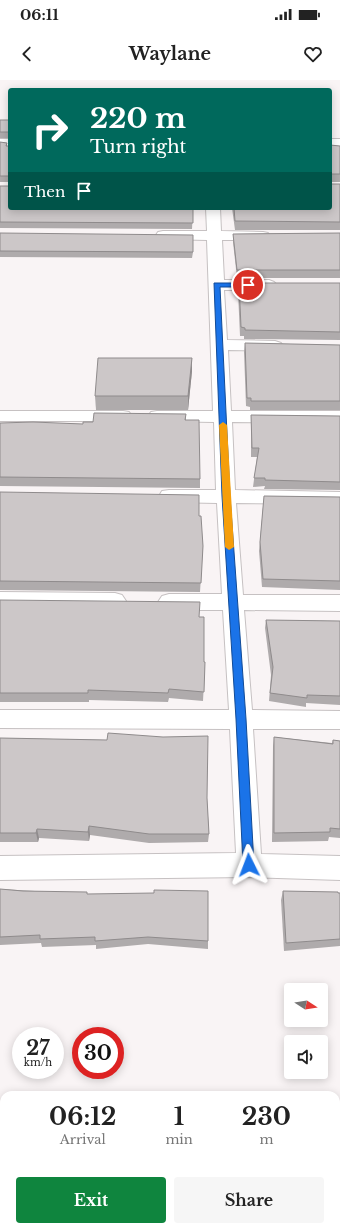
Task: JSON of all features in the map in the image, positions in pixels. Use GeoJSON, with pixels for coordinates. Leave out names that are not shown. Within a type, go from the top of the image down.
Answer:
{"type":"FeatureCollection","features":[{"type":"Feature","properties":{"kind":"street"},"geometry":{"type":"LineString","coordinates":[[213,210],[226,496],[249,865]]}},
{"type":"Feature","properties":{"kind":"street"},"geometry":{"type":"LineString","coordinates":[[151,235],[277,236]]}},
{"type":"Feature","properties":{"kind":"street"},"geometry":{"type":"LineString","coordinates":[[217,285],[286,285]]}},
{"type":"Feature","properties":{"kind":"street"},"geometry":{"type":"LineString","coordinates":[[219,345],[287,346]]}},
{"type":"Feature","properties":{"kind":"street"},"geometry":{"type":"LineString","coordinates":[[0,416],[340,417]]}},
{"type":"Feature","properties":{"kind":"street"},"geometry":{"type":"LineString","coordinates":[[148,496],[340,498]]}},
{"type":"Feature","properties":{"kind":"street"},"geometry":{"type":"LineString","coordinates":[[0,600],[340,603]]}},
{"type":"Feature","properties":{"kind":"street"},"geometry":{"type":"LineString","coordinates":[[0,719],[340,720]]}},
{"type":"Feature","properties":{"kind":"street"},"geometry":{"type":"LineString","coordinates":[[0,868],[249,865],[340,868]]}},
{"type":"Feature","properties":{"kind":"building"},"geometry":{"type":"Polygon","coordinates":[[[0,120],[8,120],[8,132],[0,132],[0,120]]]}},
{"type":"Feature","properties":{"kind":"building"},"geometry":{"type":"Polygon","coordinates":[[[0,142],[7,143],[6,146],[8,146],[8,176],[0,176],[0,142]]]}},
{"type":"Feature","properties":{"kind":"building"},"geometry":{"type":"Polygon","coordinates":[[[332,145],[340,146],[340,174],[332,174],[332,145]]]}},
{"type":"Feature","properties":{"kind":"building"},"geometry":{"type":"Polygon","coordinates":[[[332,184],[340,184],[340,222],[235,221],[234,210],[332,210],[332,184]]]}},
{"type":"Feature","properties":{"kind":"building"},"geometry":{"type":"Polygon","coordinates":[[[0,186],[8,186],[8,210],[193,210],[193,223],[0,222],[0,186]]]}},
{"type":"Feature","properties":{"kind":"building"},"geometry":{"type":"Polygon","coordinates":[[[0,233],[193,235],[193,252],[0,251],[0,233]]]}},
{"type":"Feature","properties":{"kind":"building"},"geometry":{"type":"Polygon","coordinates":[[[340,233],[340,270],[237,270],[233,234],[340,233]]]}},
{"type":"Feature","properties":{"kind":"building"},"geometry":{"type":"Polygon","coordinates":[[[239,283],[340,283],[340,332],[245,330],[245,328],[241,327],[239,283]]]}},
{"type":"Feature","properties":{"kind":"building"},"geometry":{"type":"Polygon","coordinates":[[[245,343],[340,345],[340,401],[251,401],[251,398],[247,398],[245,343]]]}},
{"type":"Feature","properties":{"kind":"building"},"geometry":{"type":"Polygon","coordinates":[[[98,358],[192,358],[188,396],[95,396],[98,358]]]}},
{"type":"Feature","properties":{"kind":"building"},"geometry":{"type":"Polygon","coordinates":[[[94,413],[186,414],[185,420],[199,420],[200,479],[0,477],[0,423],[33,422],[83,424],[83,422],[93,422],[94,413]]]}},
{"type":"Feature","properties":{"kind":"building"},"geometry":{"type":"Polygon","coordinates":[[[251,415],[340,416],[340,482],[265,480],[265,478],[254,478],[259,448],[252,448],[251,415]]]}},
{"type":"Feature","properties":{"kind":"building"},"geometry":{"type":"Polygon","coordinates":[[[0,492],[199,495],[199,516],[201,516],[203,546],[201,583],[0,581],[0,492]]]}},
{"type":"Feature","properties":{"kind":"building"},"geometry":{"type":"Polygon","coordinates":[[[264,496],[340,497],[340,581],[263,579],[260,542],[264,496]]]}},
{"type":"Feature","properties":{"kind":"building"},"geometry":{"type":"Polygon","coordinates":[[[0,600],[200,602],[199,617],[204,617],[204,692],[169,689],[168,693],[88,690],[88,693],[0,693],[0,600]]]}},
{"type":"Feature","properties":{"kind":"building"},"geometry":{"type":"Polygon","coordinates":[[[266,620],[340,621],[340,696],[307,695],[307,698],[270,693],[273,667],[266,620]]]}},
{"type":"Feature","properties":{"kind":"building"},"geometry":{"type":"Polygon","coordinates":[[[108,733],[163,737],[208,736],[207,798],[209,834],[149,834],[89,826],[88,832],[37,829],[36,833],[0,833],[0,738],[107,740],[108,733]]]}},
{"type":"Feature","properties":{"kind":"building"},"geometry":{"type":"Polygon","coordinates":[[[274,737],[333,744],[333,740],[340,741],[340,829],[330,828],[330,832],[274,833],[274,737]]]}},
{"type":"Feature","properties":{"kind":"building"},"geometry":{"type":"Polygon","coordinates":[[[0,889],[23,891],[87,892],[87,894],[154,893],[154,890],[208,891],[208,941],[148,937],[95,941],[95,937],[40,939],[40,935],[0,937],[0,889]]]}},
{"type":"Feature","properties":{"kind":"building"},"geometry":{"type":"Polygon","coordinates":[[[283,891],[340,893],[340,939],[286,943],[283,891]]]}},
{"type":"Feature","properties":{"kind":"slow traffic"},"geometry":{"type":"LineString","coordinates":[[223,425],[229,547]]}},
{"type":"Feature","properties":{"kind":"route"},"geometry":{"type":"LineString","coordinates":[[248,285],[217,285],[226,496],[249,865]]}}]}
